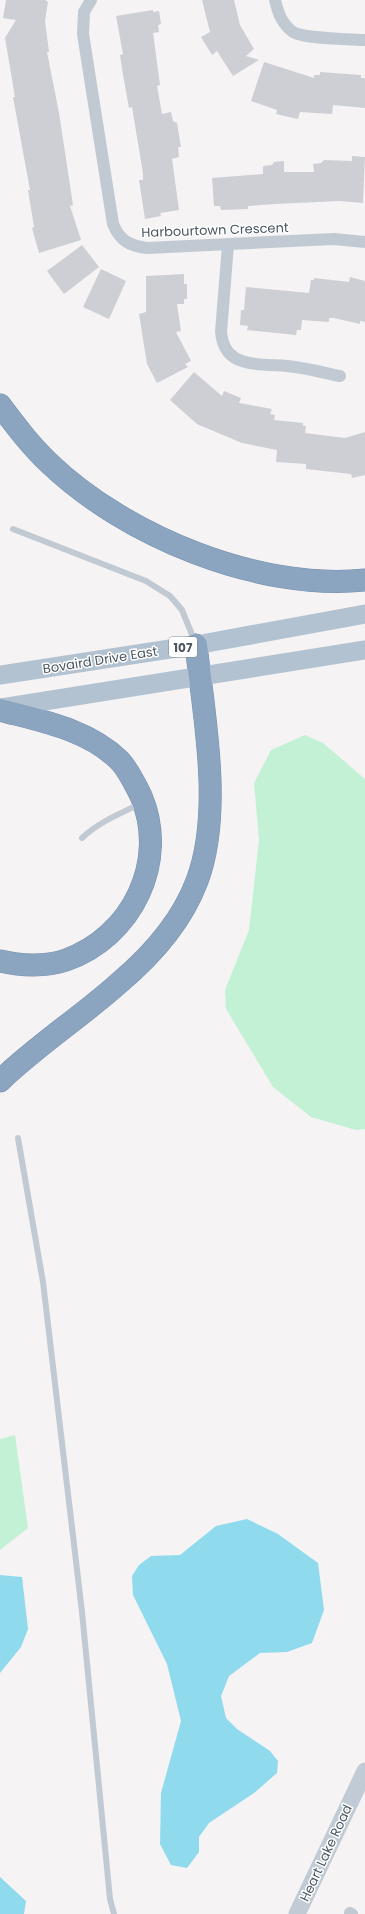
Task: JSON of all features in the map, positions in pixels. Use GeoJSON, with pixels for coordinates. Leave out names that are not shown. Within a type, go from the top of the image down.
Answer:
{"type":"FeatureCollection","features":[{"type":"Feature","properties":{"kind":"highway"},"geometry":{"type":"LineString","coordinates":[[0,405],[24,436],[50,464],[106,508],[137,527],[174,544],[257,572],[317,581],[365,580]]}},
{"type":"Feature","properties":{"kind":"highway"},"geometry":{"type":"LineString","coordinates":[[0,1081],[119,984],[149,956],[172,927],[197,881],[206,848],[211,806],[196,645]]}},
{"type":"Feature","properties":{"kind":"highway"},"geometry":{"type":"LineString","coordinates":[[0,709],[59,725],[95,741],[120,760],[136,784],[147,810],[150,839],[146,878],[141,891],[125,918],[107,937],[84,952],[65,961],[44,964],[12,964],[0,961]]}},
{"type":"Feature","properties":{"kind":"main road","name":"Bovaird Drive East"},"geometry":{"type":"LineString","coordinates":[[0,675],[196,645],[365,614]]}},
{"type":"Feature","properties":{"kind":"main road"},"geometry":{"type":"LineString","coordinates":[[0,709],[365,650]]}},
{"type":"Feature","properties":{"kind":"street","name":"Harbourtown Crescent"},"geometry":{"type":"LineString","coordinates":[[91,0],[84,12],[83,34],[113,224],[116,233],[123,240],[134,246],[147,248],[334,239],[365,242]]}},
{"type":"Feature","properties":{"kind":"street"},"geometry":{"type":"LineString","coordinates":[[275,0],[278,13],[285,25],[295,33],[309,36],[365,40]]}},
{"type":"Feature","properties":{"kind":"street"},"geometry":{"type":"LineString","coordinates":[[228,245],[220,332],[222,342],[228,352],[235,358],[248,362],[296,367],[340,376]]}},
{"type":"Feature","properties":{"kind":"street","name":"Heart Lake Road"},"geometry":{"type":"LineString","coordinates":[[297,1914],[365,1771]]}},
{"type":"Feature","properties":{"kind":"lane"},"geometry":{"type":"LineString","coordinates":[[13,528],[146,581],[170,596],[182,610],[196,645]]}},
{"type":"Feature","properties":{"kind":"lane"},"geometry":{"type":"LineString","coordinates":[[82,838],[94,827],[143,802]]}},
{"type":"Feature","properties":{"kind":"lane"},"geometry":{"type":"LineString","coordinates":[[18,1138],[43,1282],[82,1612],[110,1899],[114,1914]]}},
{"type":"Feature","properties":{"kind":"green space"},"geometry":{"type":"Polygon","coordinates":[[[305,735],[323,743],[365,779],[365,1129],[356,1130],[311,1117],[273,1087],[226,1009],[225,990],[249,930],[259,840],[254,783],[271,750],[305,735]]]}},
{"type":"Feature","properties":{"kind":"green space"},"geometry":{"type":"Polygon","coordinates":[[[15,1435],[28,1528],[0,1550],[0,1439],[15,1435]]]}},
{"type":"Feature","properties":{"kind":"water"},"geometry":{"type":"Polygon","coordinates":[[[247,1519],[278,1534],[318,1563],[324,1610],[312,1643],[287,1652],[260,1653],[229,1676],[221,1696],[226,1718],[237,1729],[270,1751],[278,1761],[277,1773],[254,1793],[209,1823],[199,1837],[199,1852],[187,1868],[171,1865],[160,1844],[161,1793],[181,1721],[167,1664],[133,1595],[132,1576],[139,1565],[151,1556],[180,1555],[216,1526],[247,1519]]]}},
{"type":"Feature","properties":{"kind":"water"},"geometry":{"type":"Polygon","coordinates":[[[0,1575],[22,1577],[28,1629],[21,1647],[0,1673],[0,1575]]]}},
{"type":"Feature","properties":{"kind":"water"},"geometry":{"type":"Polygon","coordinates":[[[0,1877],[26,1901],[24,1914],[0,1914],[0,1877]]]}},
{"type":"Feature","properties":{"kind":"building"},"geometry":{"type":"Polygon","coordinates":[[[6,0],[45,0],[48,2],[45,21],[49,52],[47,52],[59,113],[73,205],[70,206],[81,240],[39,253],[32,228],[34,227],[28,190],[30,190],[13,97],[15,97],[5,38],[16,20],[3,18],[6,0]]]}},
{"type":"Feature","properties":{"kind":"building"},"geometry":{"type":"Polygon","coordinates":[[[202,0],[234,0],[240,25],[254,49],[246,56],[259,60],[233,76],[217,51],[212,55],[201,37],[210,32],[202,0]]]}},
{"type":"Feature","properties":{"kind":"building"},"geometry":{"type":"Polygon","coordinates":[[[153,10],[153,12],[159,11],[161,24],[158,25],[159,32],[153,33],[160,85],[157,86],[162,114],[171,112],[173,121],[177,123],[181,147],[178,147],[179,157],[172,159],[179,210],[160,213],[161,216],[145,219],[139,180],[143,180],[143,173],[132,107],[129,108],[122,69],[120,55],[123,54],[116,16],[153,10]]]}},
{"type":"Feature","properties":{"kind":"building"},"geometry":{"type":"Polygon","coordinates":[[[264,62],[314,78],[314,75],[320,75],[320,72],[361,75],[361,78],[365,78],[365,108],[333,105],[332,114],[300,112],[298,119],[276,114],[277,110],[251,101],[264,62]]]}},
{"type":"Feature","properties":{"kind":"building"},"geometry":{"type":"Polygon","coordinates":[[[352,156],[365,157],[363,203],[339,201],[275,204],[248,206],[248,209],[221,210],[220,206],[214,206],[212,178],[263,174],[263,166],[272,165],[274,162],[284,161],[284,172],[314,172],[313,164],[321,163],[324,160],[352,161],[352,156]]]}},
{"type":"Feature","properties":{"kind":"building"},"geometry":{"type":"Polygon","coordinates":[[[82,245],[99,267],[64,294],[47,271],[82,245]]]}},
{"type":"Feature","properties":{"kind":"building"},"geometry":{"type":"Polygon","coordinates":[[[101,269],[126,281],[109,319],[83,307],[101,269]]]}},
{"type":"Feature","properties":{"kind":"building"},"geometry":{"type":"Polygon","coordinates":[[[184,274],[184,284],[187,284],[187,299],[184,299],[184,304],[177,304],[181,331],[176,332],[191,361],[185,364],[188,367],[157,383],[147,364],[139,314],[146,312],[146,276],[184,274]]]}},
{"type":"Feature","properties":{"kind":"building"},"geometry":{"type":"Polygon","coordinates":[[[350,277],[365,281],[365,322],[360,321],[360,324],[334,318],[329,318],[329,322],[302,320],[301,330],[297,330],[296,335],[247,330],[248,326],[240,325],[241,310],[244,310],[246,287],[309,293],[311,280],[314,280],[314,278],[349,282],[350,277]]]}},
{"type":"Feature","properties":{"kind":"building"},"geometry":{"type":"Polygon","coordinates":[[[194,372],[222,396],[224,391],[241,398],[239,403],[272,409],[270,414],[275,415],[274,420],[303,423],[303,426],[306,426],[305,433],[345,438],[365,432],[365,475],[352,478],[351,474],[306,469],[306,464],[276,462],[277,450],[242,443],[197,424],[170,400],[194,372]]]}}]}
